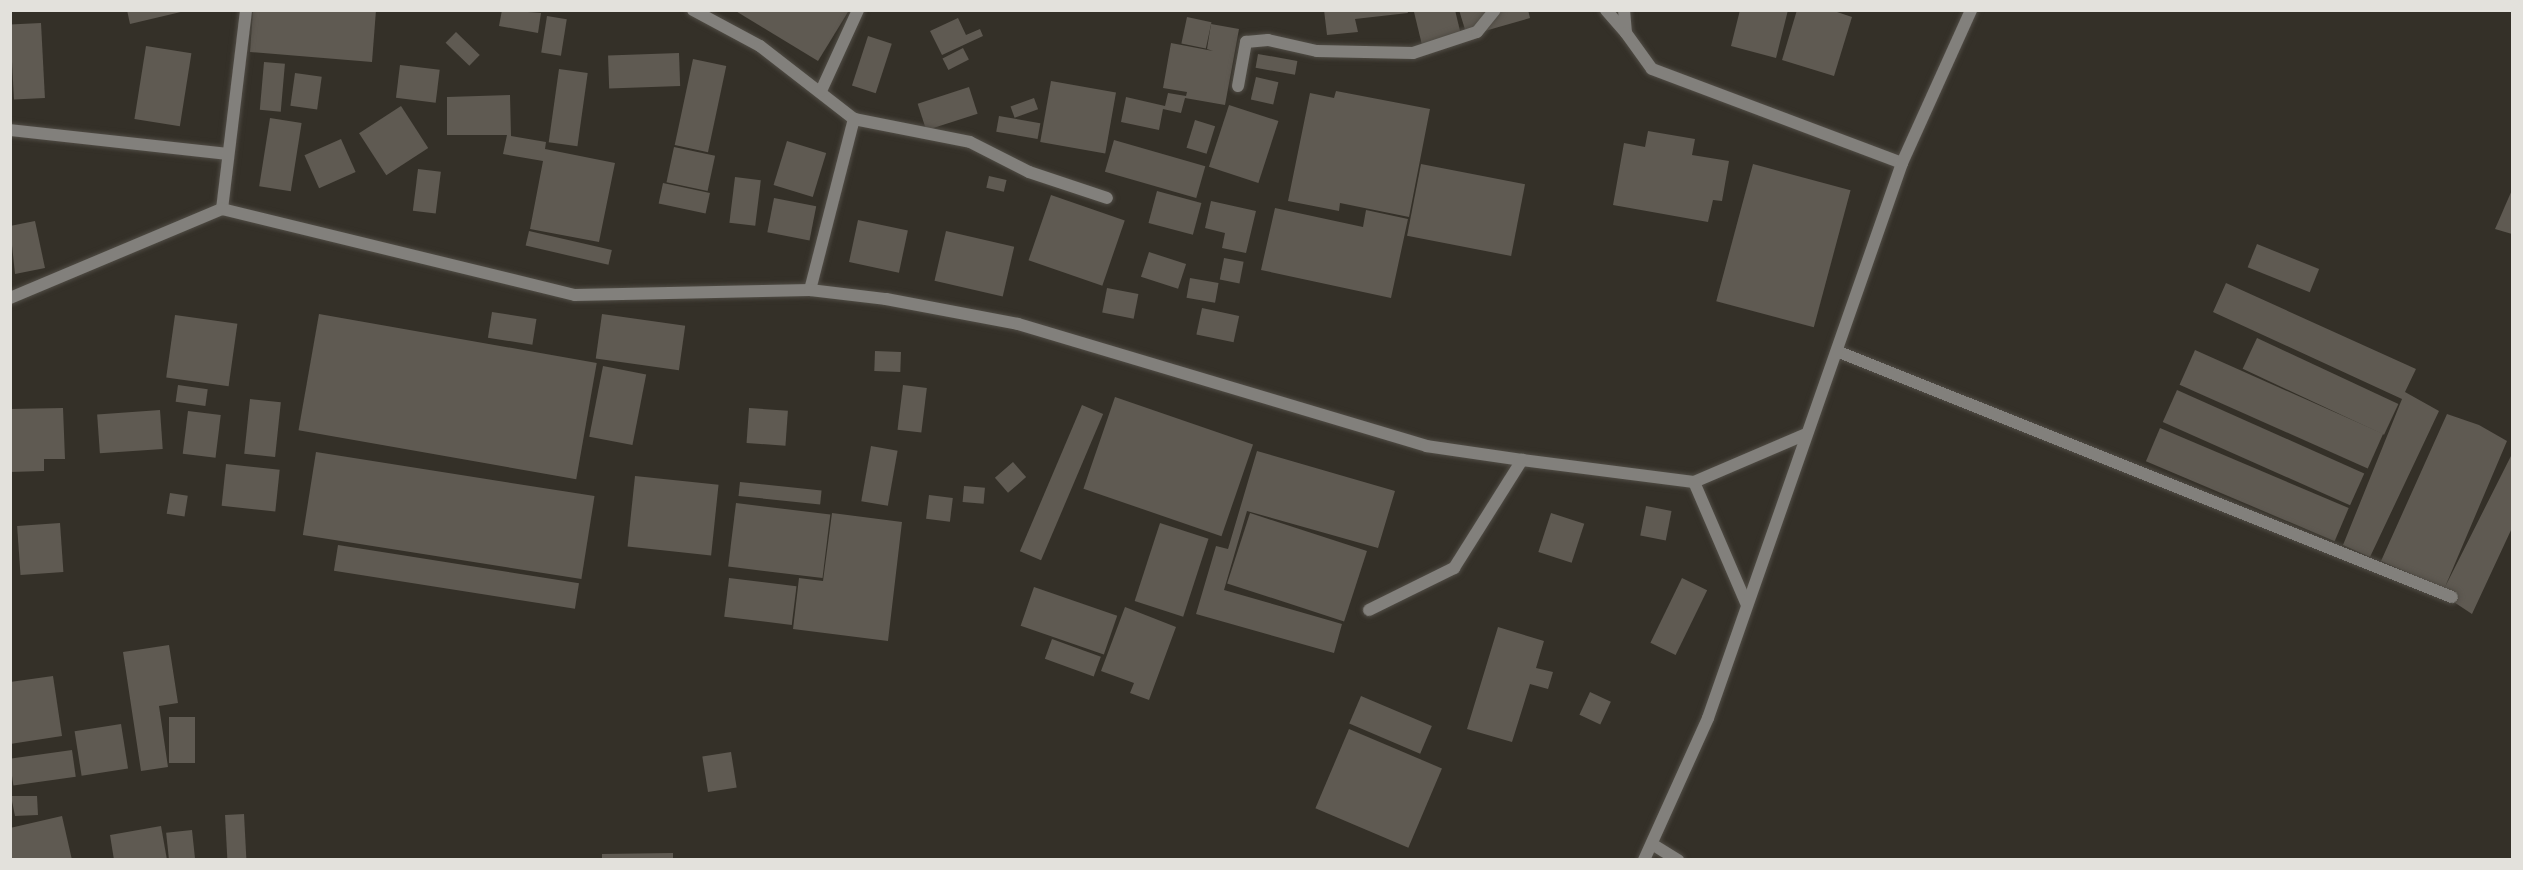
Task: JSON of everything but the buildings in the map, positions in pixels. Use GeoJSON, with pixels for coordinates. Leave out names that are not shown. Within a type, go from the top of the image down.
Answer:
{"type":"FeatureCollection","features":[{"type":"Feature","properties":{"kind":"street"},"geometry":{"type":"LineString","coordinates":[[222,209],[246,10]]}},
{"type":"Feature","properties":{"kind":"street"},"geometry":{"type":"LineString","coordinates":[[693,10],[760,46],[821,91],[854,119],[970,142],[1029,172],[1107,198]]}},
{"type":"Feature","properties":{"kind":"street"},"geometry":{"type":"LineString","coordinates":[[821,91],[858,10]]}},
{"type":"Feature","properties":{"kind":"street"},"geometry":{"type":"LineString","coordinates":[[1238,86],[1246,42],[1268,40],[1317,51],[1413,53],[1477,32],[1495,10]]}},
{"type":"Feature","properties":{"kind":"street"},"geometry":{"type":"LineString","coordinates":[[1606,10],[1652,69],[1902,163]]}},
{"type":"Feature","properties":{"kind":"street"},"geometry":{"type":"LineString","coordinates":[[1624,10],[1626,33]]}},
{"type":"Feature","properties":{"kind":"street"},"geometry":{"type":"LineString","coordinates":[[1644,860],[1708,718],[1806,434],[1839,352],[1902,163],[1971,10]]}},
{"type":"Feature","properties":{"kind":"street"},"geometry":{"type":"LineString","coordinates":[[810,290],[854,119]]}},
{"type":"Feature","properties":{"kind":"street"},"geometry":{"type":"LineString","coordinates":[[10,130],[227,154]]}},
{"type":"Feature","properties":{"kind":"street"},"geometry":{"type":"LineString","coordinates":[[10,298],[222,209],[575,296],[810,290],[886,299],[1018,324],[1426,446],[1522,460],[1694,482],[1806,434]]}},
{"type":"Feature","properties":{"kind":"street"},"geometry":{"type":"LineString","coordinates":[[1839,352],[2452,597]]}},
{"type":"Feature","properties":{"kind":"street"},"geometry":{"type":"LineString","coordinates":[[1369,609],[1454,568],[1522,460]]}},
{"type":"Feature","properties":{"kind":"street"},"geometry":{"type":"LineString","coordinates":[[1694,482],[1747,605]]}},
{"type":"Feature","properties":{"kind":"street"},"geometry":{"type":"LineString","coordinates":[[1652,844],[1678,860]]}}]}
